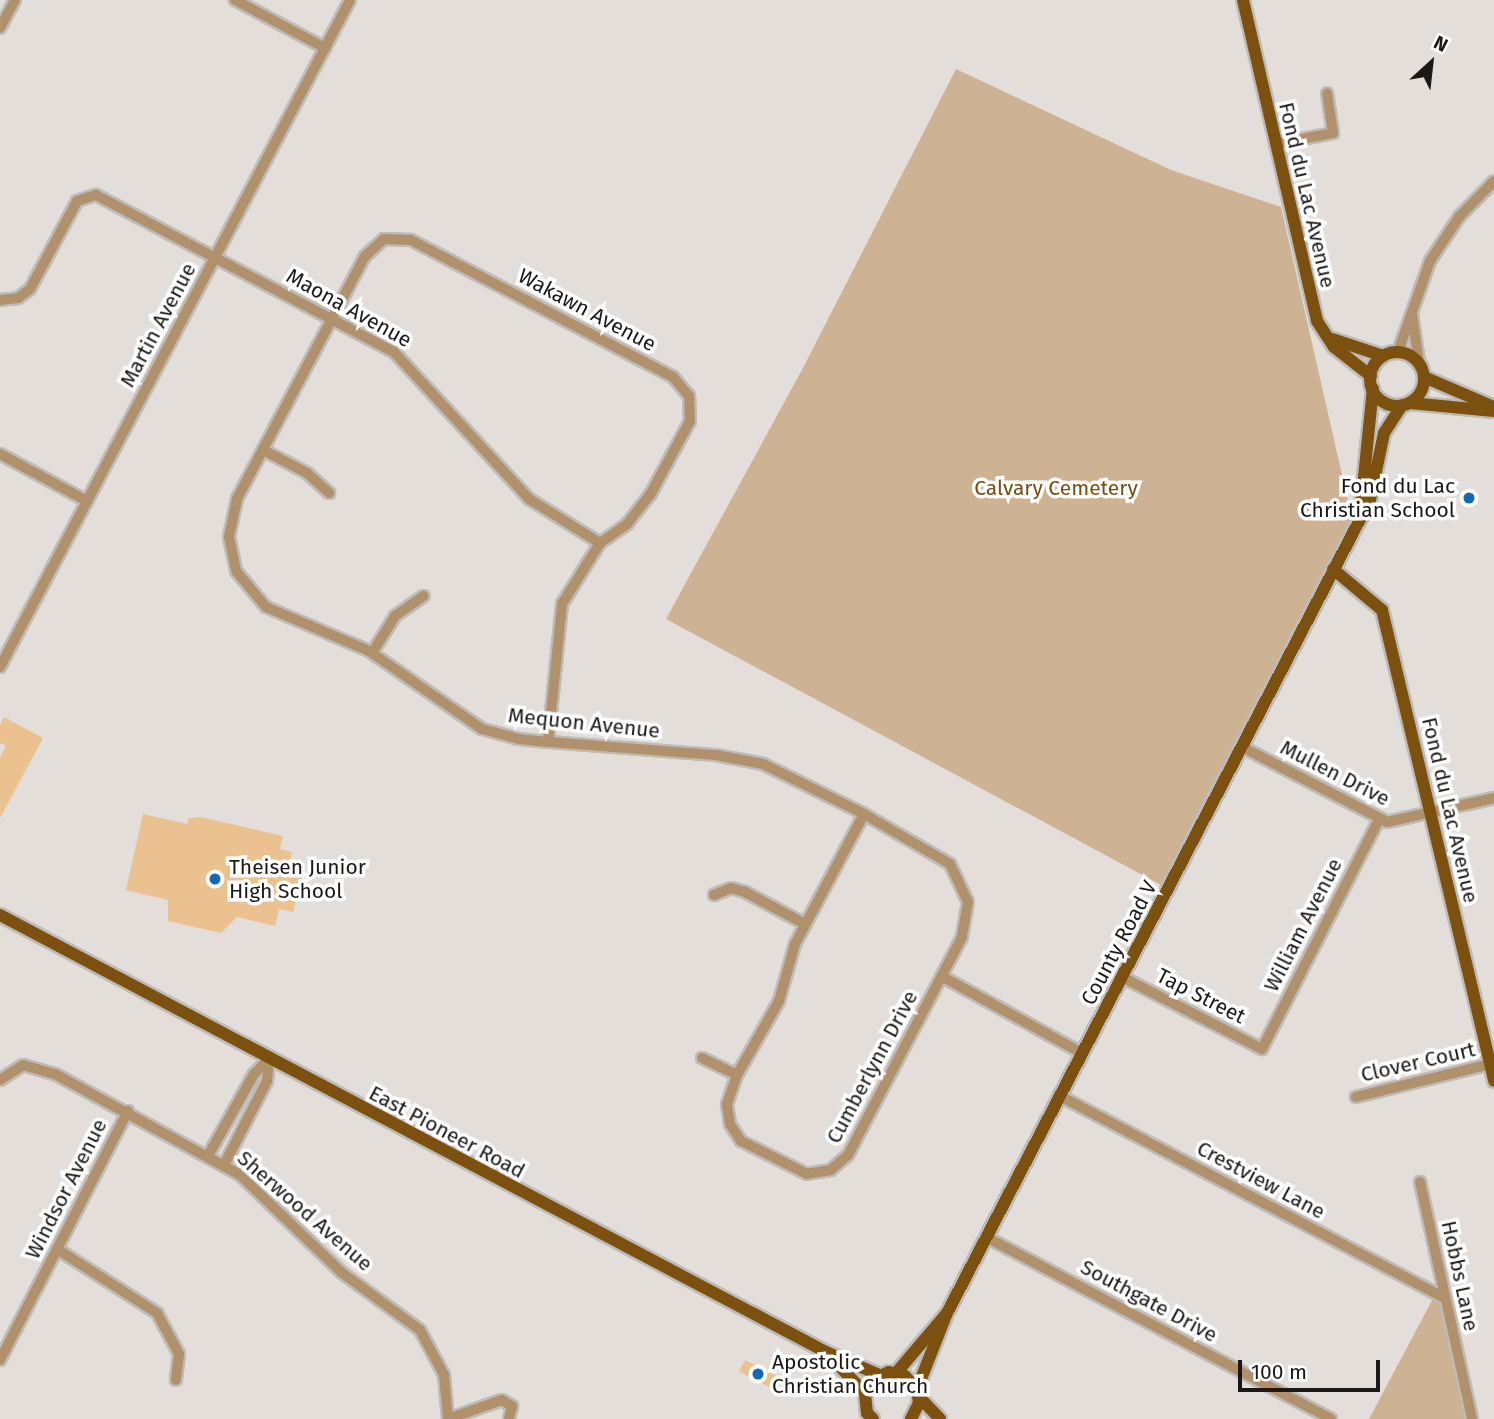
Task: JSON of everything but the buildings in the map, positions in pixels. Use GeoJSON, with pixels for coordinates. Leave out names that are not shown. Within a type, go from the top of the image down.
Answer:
{"type":"FeatureCollection","features":[{"type":"Feature","properties":{"kind":"main road","name":"Fond du Lac Avenue"},"geometry":{"type":"LineString","coordinates":[[1243,0],[1317,321],[1372,382]]}},
{"type":"Feature","properties":{"kind":"main road"},"geometry":{"type":"LineString","coordinates":[[1332,339],[1383,356],[1398,352],[1419,362],[1424,377],[1421,392],[1406,404],[1384,433],[1370,500],[1360,517]]}},
{"type":"Feature","properties":{"kind":"main road"},"geometry":{"type":"LineString","coordinates":[[1360,517],[1372,382],[1383,356]]}},
{"type":"Feature","properties":{"kind":"main road"},"geometry":{"type":"LineString","coordinates":[[1424,377],[1494,409]]}},
{"type":"Feature","properties":{"kind":"main road"},"geometry":{"type":"LineString","coordinates":[[1372,382],[1388,404],[1494,409]]}},
{"type":"Feature","properties":{"kind":"main road","name":"County Road V"},"geometry":{"type":"LineString","coordinates":[[911,1419],[947,1313],[1360,517]]}},
{"type":"Feature","properties":{"kind":"main road","name":"Fond du Lac Avenue"},"geometry":{"type":"LineString","coordinates":[[1333,569],[1382,610],[1494,1081]]}},
{"type":"Feature","properties":{"kind":"main road","name":"East Pioneer Road"},"geometry":{"type":"LineString","coordinates":[[0,915],[826,1352],[865,1393]]}},
{"type":"Feature","properties":{"kind":"main road"},"geometry":{"type":"LineString","coordinates":[[826,1352],[880,1375],[897,1372],[947,1313]]}},
{"type":"Feature","properties":{"kind":"main road"},"geometry":{"type":"LineString","coordinates":[[897,1372],[940,1419]]}},
{"type":"Feature","properties":{"kind":"main road"},"geometry":{"type":"LineString","coordinates":[[869,1417],[865,1393],[880,1375]]}},
{"type":"Feature","properties":{"kind":"street"},"geometry":{"type":"LineString","coordinates":[[0,29],[4,11],[15,0]]}},
{"type":"Feature","properties":{"kind":"street"},"geometry":{"type":"LineString","coordinates":[[235,0],[325,48]]}},
{"type":"Feature","properties":{"kind":"street","name":"Martin Avenue"},"geometry":{"type":"LineString","coordinates":[[0,667],[350,0]]}},
{"type":"Feature","properties":{"kind":"street"},"geometry":{"type":"LineString","coordinates":[[1275,144],[1333,133],[1327,93]]}},
{"type":"Feature","properties":{"kind":"street"},"geometry":{"type":"LineString","coordinates":[[1398,352],[1437,248],[1494,181]]}},
{"type":"Feature","properties":{"kind":"street","name":"Maona Avenue"},"geometry":{"type":"LineString","coordinates":[[0,300],[18,298],[30,289],[74,206],[82,196],[96,195],[332,318],[411,366],[529,499],[600,543]]}},
{"type":"Feature","properties":{"kind":"street","name":"Wakawn Avenue"},"geometry":{"type":"LineString","coordinates":[[332,318],[370,249],[384,239],[404,237],[680,382],[691,401],[688,425],[645,504],[600,543],[559,613],[548,742]]}},
{"type":"Feature","properties":{"kind":"street"},"geometry":{"type":"LineString","coordinates":[[1412,314],[1419,362]]}},
{"type":"Feature","properties":{"kind":"street","name":"Mequon Avenue"},"geometry":{"type":"LineString","coordinates":[[332,318],[263,450],[229,525],[230,551],[240,579],[271,610],[372,653],[475,726],[548,742],[752,761],[864,814],[940,855],[962,882],[967,923],[943,977]]}},
{"type":"Feature","properties":{"kind":"street"},"geometry":{"type":"LineString","coordinates":[[263,450],[307,473],[330,493]]}},
{"type":"Feature","properties":{"kind":"street"},"geometry":{"type":"LineString","coordinates":[[0,454],[87,501]]}},
{"type":"Feature","properties":{"kind":"street"},"geometry":{"type":"LineString","coordinates":[[372,653],[395,616],[425,596]]}},
{"type":"Feature","properties":{"kind":"street","name":"Mullen Drive"},"geometry":{"type":"LineString","coordinates":[[1242,747],[1379,819],[1431,813],[1494,798]]}},
{"type":"Feature","properties":{"kind":"street","name":"Cumberlynn Drive"},"geometry":{"type":"LineString","coordinates":[[864,814],[805,924],[779,1001],[737,1075],[727,1113],[738,1138],[800,1173],[831,1170],[848,1155],[943,977]]}},
{"type":"Feature","properties":{"kind":"street","name":"William Avenue"},"geometry":{"type":"LineString","coordinates":[[1262,1049],[1379,819]]}},
{"type":"Feature","properties":{"kind":"street"},"geometry":{"type":"LineString","coordinates":[[714,895],[731,888],[745,892],[805,924]]}},
{"type":"Feature","properties":{"kind":"street"},"geometry":{"type":"LineString","coordinates":[[943,977],[1082,1053]]}},
{"type":"Feature","properties":{"kind":"street","name":"Tap Street"},"geometry":{"type":"LineString","coordinates":[[1122,977],[1262,1049]]}},
{"type":"Feature","properties":{"kind":"street"},"geometry":{"type":"LineString","coordinates":[[702,1058],[737,1075]]}},
{"type":"Feature","properties":{"kind":"street"},"geometry":{"type":"LineString","coordinates":[[208,1156],[254,1074],[270,1059]]}},
{"type":"Feature","properties":{"kind":"street"},"geometry":{"type":"LineString","coordinates":[[224,1165],[267,1081],[270,1059]]}},
{"type":"Feature","properties":{"kind":"street","name":"Clover Court"},"geometry":{"type":"LineString","coordinates":[[1356,1097],[1490,1064]]}},
{"type":"Feature","properties":{"kind":"street","name":"Sherwood Avenue"},"geometry":{"type":"LineString","coordinates":[[0,1080],[19,1066],[32,1066],[128,1111],[224,1165],[260,1192],[341,1272],[420,1330],[444,1375],[448,1419]]}},
{"type":"Feature","properties":{"kind":"street","name":"Crestview Lane"},"geometry":{"type":"LineString","coordinates":[[1060,1096],[1445,1298]]}},
{"type":"Feature","properties":{"kind":"street","name":"Windsor Avenue"},"geometry":{"type":"LineString","coordinates":[[0,1360],[128,1111]]}},
{"type":"Feature","properties":{"kind":"street","name":"Hobbs Lane"},"geometry":{"type":"LineString","coordinates":[[1420,1182],[1472,1419]]}},
{"type":"Feature","properties":{"kind":"street","name":"Southgate Drive"},"geometry":{"type":"LineString","coordinates":[[986,1237],[1331,1419]]}},
{"type":"Feature","properties":{"kind":"street"},"geometry":{"type":"LineString","coordinates":[[57,1249],[157,1313],[179,1354],[176,1380]]}},
{"type":"Feature","properties":{"kind":"street"},"geometry":{"type":"LineString","coordinates":[[448,1419],[502,1400],[512,1406],[509,1419]]}},
{"type":"Feature","properties":{"kind":"green space","name":"Calvary Cemetery"},"geometry":{"type":"Polygon","coordinates":[[[956,69],[1171,170],[1281,207],[1353,523],[1161,885],[666,619],[803,368],[956,69]]]}},
{"type":"Feature","properties":{"kind":"green space"},"geometry":{"type":"Polygon","coordinates":[[[1436,1293],[1445,1298],[1472,1419],[1369,1419],[1436,1293]]]}},
{"type":"Feature","properties":{"kind":"place","name":"Fond du Lac Christian School"},"geometry":{"type":"Point","coordinates":[1469,498]}},
{"type":"Feature","properties":{"kind":"place","name":"Theisen Junior High School"},"geometry":{"type":"Point","coordinates":[215,879]}},
{"type":"Feature","properties":{"kind":"place","name":"Apostolic Christian Church"},"geometry":{"type":"Point","coordinates":[758,1374]}}]}
